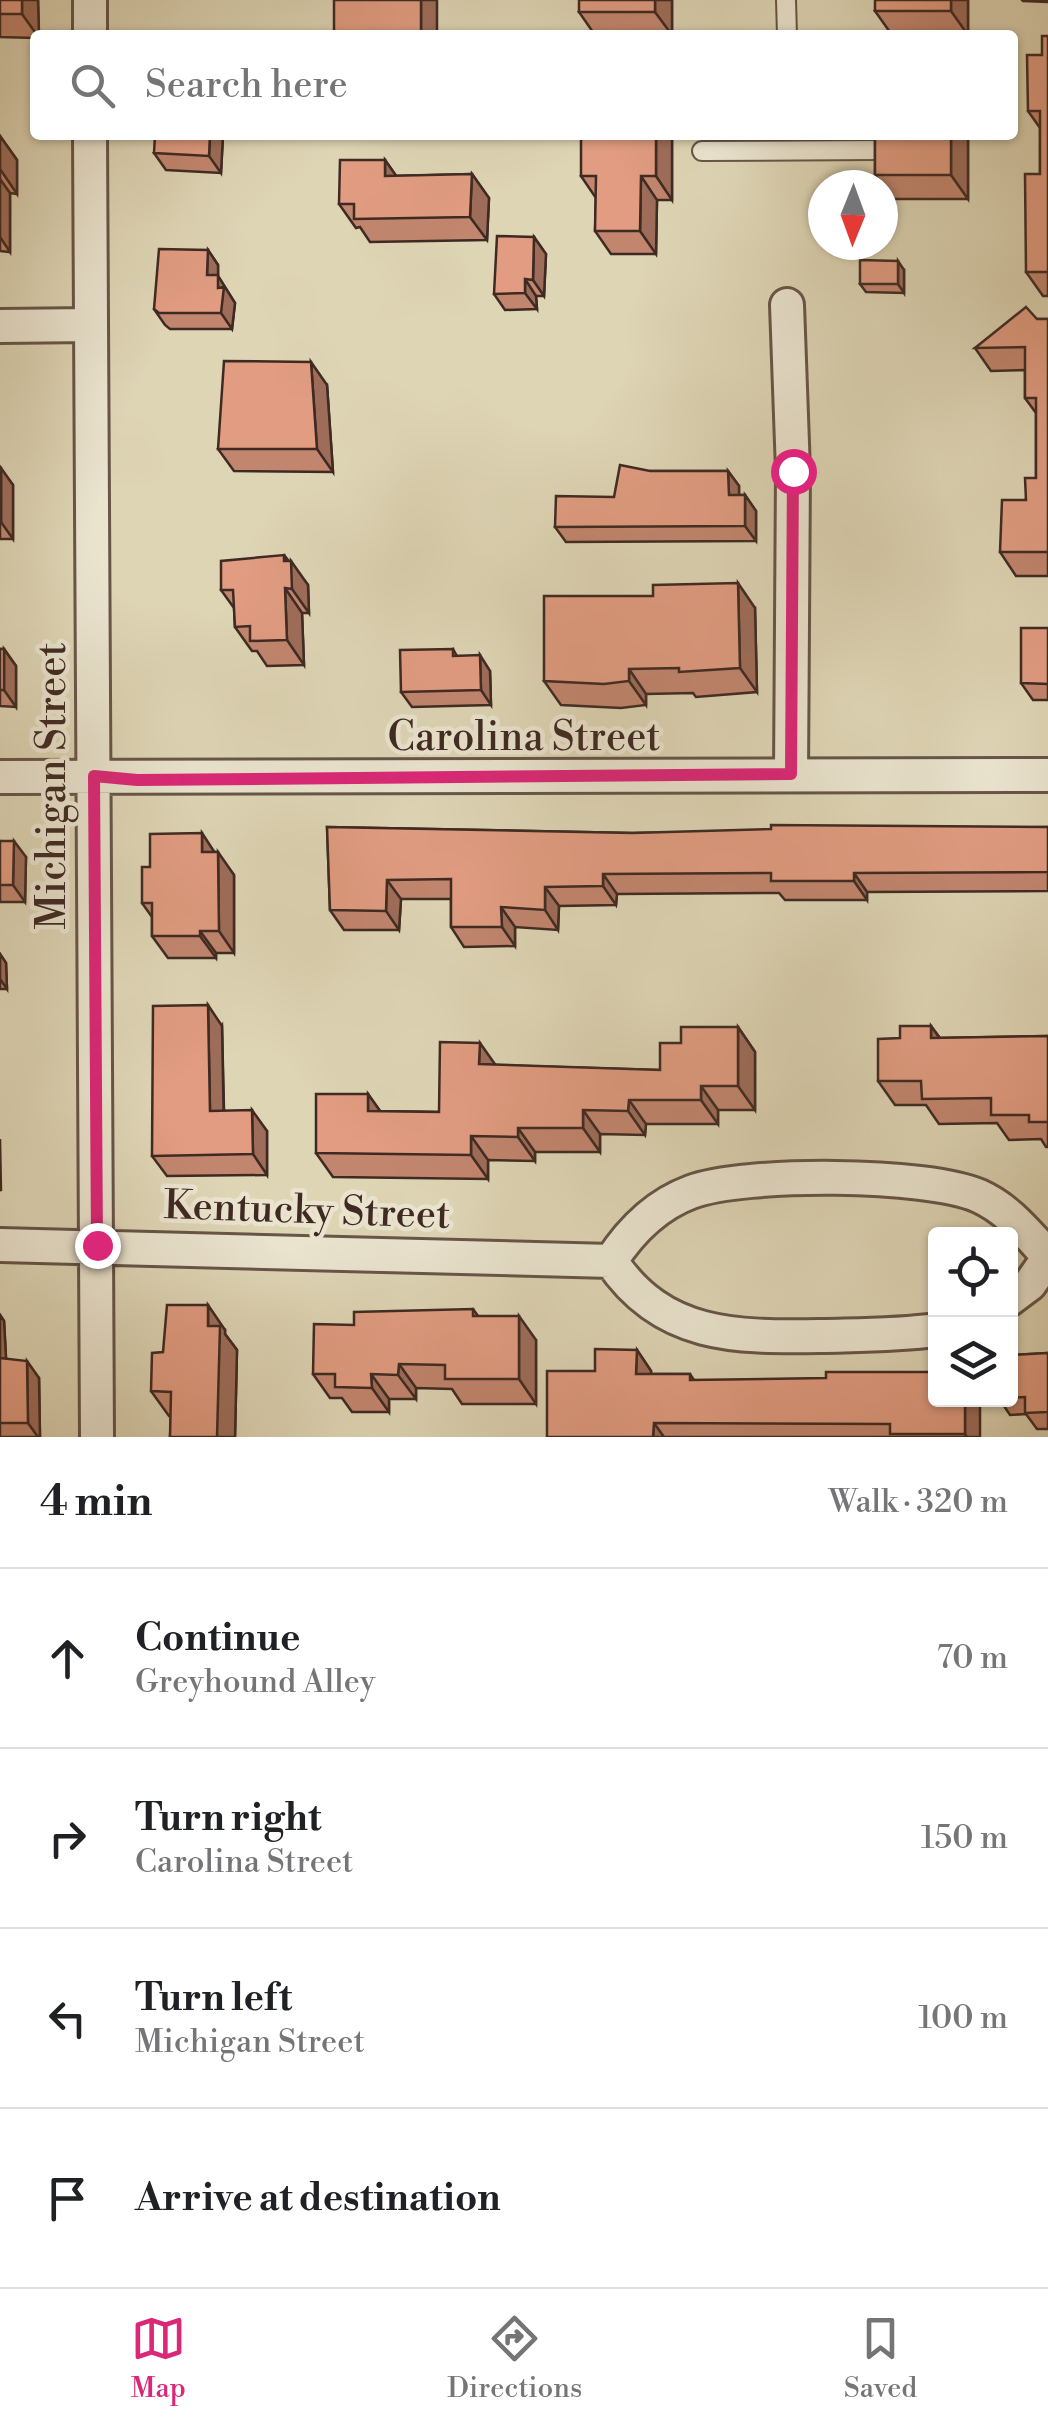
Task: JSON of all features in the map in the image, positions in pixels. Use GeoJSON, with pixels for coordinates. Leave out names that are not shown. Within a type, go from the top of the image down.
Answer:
{"type":"FeatureCollection","features":[{"type":"Feature","properties":{"kind":"street"},"geometry":{"type":"LineString","coordinates":[[90,0],[90,30]]}},
{"type":"Feature","properties":{"kind":"street","name":"Michigan Street"},"geometry":{"type":"LineString","coordinates":[[90,140],[97,1437]]}},
{"type":"Feature","properties":{"kind":"street"},"geometry":{"type":"LineString","coordinates":[[787,305],[793,471],[791,774]]}},
{"type":"Feature","properties":{"kind":"street"},"geometry":{"type":"LineString","coordinates":[[0,326],[91,325]]}},
{"type":"Feature","properties":{"kind":"street","name":"Carolina Street"},"geometry":{"type":"LineString","coordinates":[[0,777],[157,780],[1048,775]]}},
{"type":"Feature","properties":{"kind":"street"},"geometry":{"type":"LineString","coordinates":[[928,1330],[754,1337],[718,1332],[657,1309],[630,1290],[611,1260],[630,1232],[689,1193],[724,1183],[907,1181],[978,1195],[1007,1212],[1048,1257],[1030,1284],[1018,1294]]}},
{"type":"Feature","properties":{"kind":"street","name":"Kentucky Street"},"geometry":{"type":"LineString","coordinates":[[0,1245],[611,1260]]}},
{"type":"Feature","properties":{"kind":"lane"},"geometry":{"type":"LineString","coordinates":[[786,0],[787,30]]}},
{"type":"Feature","properties":{"kind":"lane"},"geometry":{"type":"LineString","coordinates":[[702,150],[788,143],[877,150]]}},
{"type":"Feature","properties":{"kind":"building"},"geometry":{"type":"Polygon","coordinates":[[[0,0],[22,0],[22,14],[0,14],[0,0]]]}},
{"type":"Feature","properties":{"kind":"building"},"geometry":{"type":"Polygon","coordinates":[[[334,0],[421,0],[421,30],[334,30],[334,0]]]}},
{"type":"Feature","properties":{"kind":"building"},"geometry":{"type":"Polygon","coordinates":[[[579,0],[655,0],[655,12],[579,12],[579,0]]]}},
{"type":"Feature","properties":{"kind":"building"},"geometry":{"type":"Polygon","coordinates":[[[875,0],[951,0],[951,11],[875,11],[875,0]]]}},
{"type":"Feature","properties":{"kind":"building"},"geometry":{"type":"Polygon","coordinates":[[[1042,36],[1048,36],[1048,272],[1026,272],[1025,174],[1040,174],[1040,111],[1028,111],[1027,55],[1042,55],[1042,36]]]}},
{"type":"Feature","properties":{"kind":"building"},"geometry":{"type":"Polygon","coordinates":[[[155,140],[210,140],[209,156],[154,153],[155,140]]]}},
{"type":"Feature","properties":{"kind":"building"},"geometry":{"type":"Polygon","coordinates":[[[581,140],[656,140],[656,176],[641,176],[640,231],[595,231],[596,176],[581,176],[581,140]]]}},
{"type":"Feature","properties":{"kind":"building"},"geometry":{"type":"Polygon","coordinates":[[[875,140],[951,140],[951,175],[898,175],[898,170],[875,170],[875,140]]]}},
{"type":"Feature","properties":{"kind":"building"},"geometry":{"type":"Polygon","coordinates":[[[340,160],[385,160],[385,176],[472,174],[470,217],[354,219],[354,204],[339,204],[340,160]]]}},
{"type":"Feature","properties":{"kind":"building"},"geometry":{"type":"Polygon","coordinates":[[[497,236],[534,237],[533,280],[525,279],[525,293],[494,294],[497,236]]]}},
{"type":"Feature","properties":{"kind":"building"},"geometry":{"type":"Polygon","coordinates":[[[159,249],[208,250],[207,275],[218,275],[218,288],[224,287],[221,313],[159,313],[154,309],[159,249]]]}},
{"type":"Feature","properties":{"kind":"building"},"geometry":{"type":"Polygon","coordinates":[[[860,260],[898,261],[898,284],[860,284],[860,260]]]}},
{"type":"Feature","properties":{"kind":"building"},"geometry":{"type":"Polygon","coordinates":[[[1026,307],[1037,319],[1048,319],[1048,552],[1000,552],[1002,500],[1026,500],[1025,478],[1036,478],[1036,398],[1025,398],[1025,347],[975,348],[1026,307]]]}},
{"type":"Feature","properties":{"kind":"building"},"geometry":{"type":"Polygon","coordinates":[[[224,361],[311,362],[317,449],[218,449],[224,361]]]}},
{"type":"Feature","properties":{"kind":"building"},"geometry":{"type":"Polygon","coordinates":[[[620,465],[650,471],[728,471],[729,495],[745,495],[745,526],[555,527],[556,496],[614,497],[620,465]]]}},
{"type":"Feature","properties":{"kind":"building"},"geometry":{"type":"Polygon","coordinates":[[[284,555],[284,561],[291,561],[292,589],[285,588],[287,640],[250,641],[250,626],[235,627],[233,590],[221,590],[221,561],[284,555]]]}},
{"type":"Feature","properties":{"kind":"building"},"geometry":{"type":"Polygon","coordinates":[[[738,583],[740,668],[679,672],[679,668],[629,669],[629,681],[604,684],[544,681],[544,596],[653,596],[653,585],[738,583]]]}},
{"type":"Feature","properties":{"kind":"building"},"geometry":{"type":"Polygon","coordinates":[[[1021,628],[1048,628],[1048,684],[1021,683],[1021,628]]]}},
{"type":"Feature","properties":{"kind":"building"},"geometry":{"type":"Polygon","coordinates":[[[0,649],[4,649],[4,690],[0,690],[0,649]]]}},
{"type":"Feature","properties":{"kind":"building"},"geometry":{"type":"Polygon","coordinates":[[[453,649],[453,656],[480,655],[481,690],[401,692],[400,650],[453,649]]]}},
{"type":"Feature","properties":{"kind":"building"},"geometry":{"type":"Polygon","coordinates":[[[771,825],[1048,827],[1048,872],[854,873],[854,881],[771,881],[771,873],[603,874],[603,886],[545,887],[545,910],[501,907],[502,927],[451,927],[451,879],[387,880],[386,911],[330,910],[327,827],[632,833],[771,829],[771,825]]]}},
{"type":"Feature","properties":{"kind":"building"},"geometry":{"type":"Polygon","coordinates":[[[202,833],[202,852],[218,852],[219,931],[200,931],[200,936],[152,936],[152,903],[142,903],[142,867],[150,867],[150,834],[202,833]]]}},
{"type":"Feature","properties":{"kind":"building"},"geometry":{"type":"Polygon","coordinates":[[[0,841],[14,841],[13,885],[0,885],[0,841]]]}},
{"type":"Feature","properties":{"kind":"building"},"geometry":{"type":"Polygon","coordinates":[[[208,1005],[210,1111],[252,1110],[253,1154],[152,1156],[153,1006],[208,1005]]]}},
{"type":"Feature","properties":{"kind":"building"},"geometry":{"type":"Polygon","coordinates":[[[900,1026],[931,1026],[931,1038],[1048,1036],[1048,1122],[1029,1122],[1029,1115],[991,1115],[991,1098],[922,1099],[921,1081],[878,1081],[878,1039],[900,1038],[900,1026]]]}},
{"type":"Feature","properties":{"kind":"building"},"geometry":{"type":"Polygon","coordinates":[[[681,1027],[738,1027],[738,1086],[701,1086],[701,1100],[629,1100],[628,1111],[583,1110],[583,1128],[518,1128],[518,1137],[471,1136],[471,1155],[316,1153],[316,1094],[368,1094],[368,1111],[439,1112],[440,1042],[480,1043],[479,1064],[660,1070],[660,1043],[681,1043],[681,1027]]]}},
{"type":"Feature","properties":{"kind":"building"},"geometry":{"type":"Polygon","coordinates":[[[167,1305],[208,1305],[208,1326],[220,1326],[217,1437],[170,1437],[171,1392],[151,1391],[152,1353],[163,1352],[167,1305]]]}},
{"type":"Feature","properties":{"kind":"building"},"geometry":{"type":"Polygon","coordinates":[[[473,1309],[473,1316],[519,1316],[519,1379],[445,1379],[445,1365],[399,1364],[398,1375],[371,1374],[372,1388],[335,1387],[335,1374],[313,1374],[314,1324],[354,1325],[354,1312],[473,1309]]]}},
{"type":"Feature","properties":{"kind":"building"},"geometry":{"type":"Polygon","coordinates":[[[595,1349],[637,1350],[636,1374],[690,1374],[690,1380],[826,1378],[826,1372],[928,1372],[928,1407],[965,1407],[965,1434],[890,1434],[890,1424],[654,1423],[653,1437],[547,1437],[547,1371],[595,1371],[595,1349]]]}},
{"type":"Feature","properties":{"kind":"building"},"geometry":{"type":"Polygon","coordinates":[[[1048,1353],[1048,1412],[1025,1413],[1025,1397],[1018,1397],[1018,1355],[1048,1353]]]}},
{"type":"Feature","properties":{"kind":"building"},"geometry":{"type":"Polygon","coordinates":[[[0,1358],[27,1361],[28,1423],[0,1423],[0,1358]]]}},
{"type":"Feature","properties":{"kind":"route"},"geometry":{"type":"LineString","coordinates":[[97,1245],[94,776],[137,780],[791,774],[793,471]]}}]}
